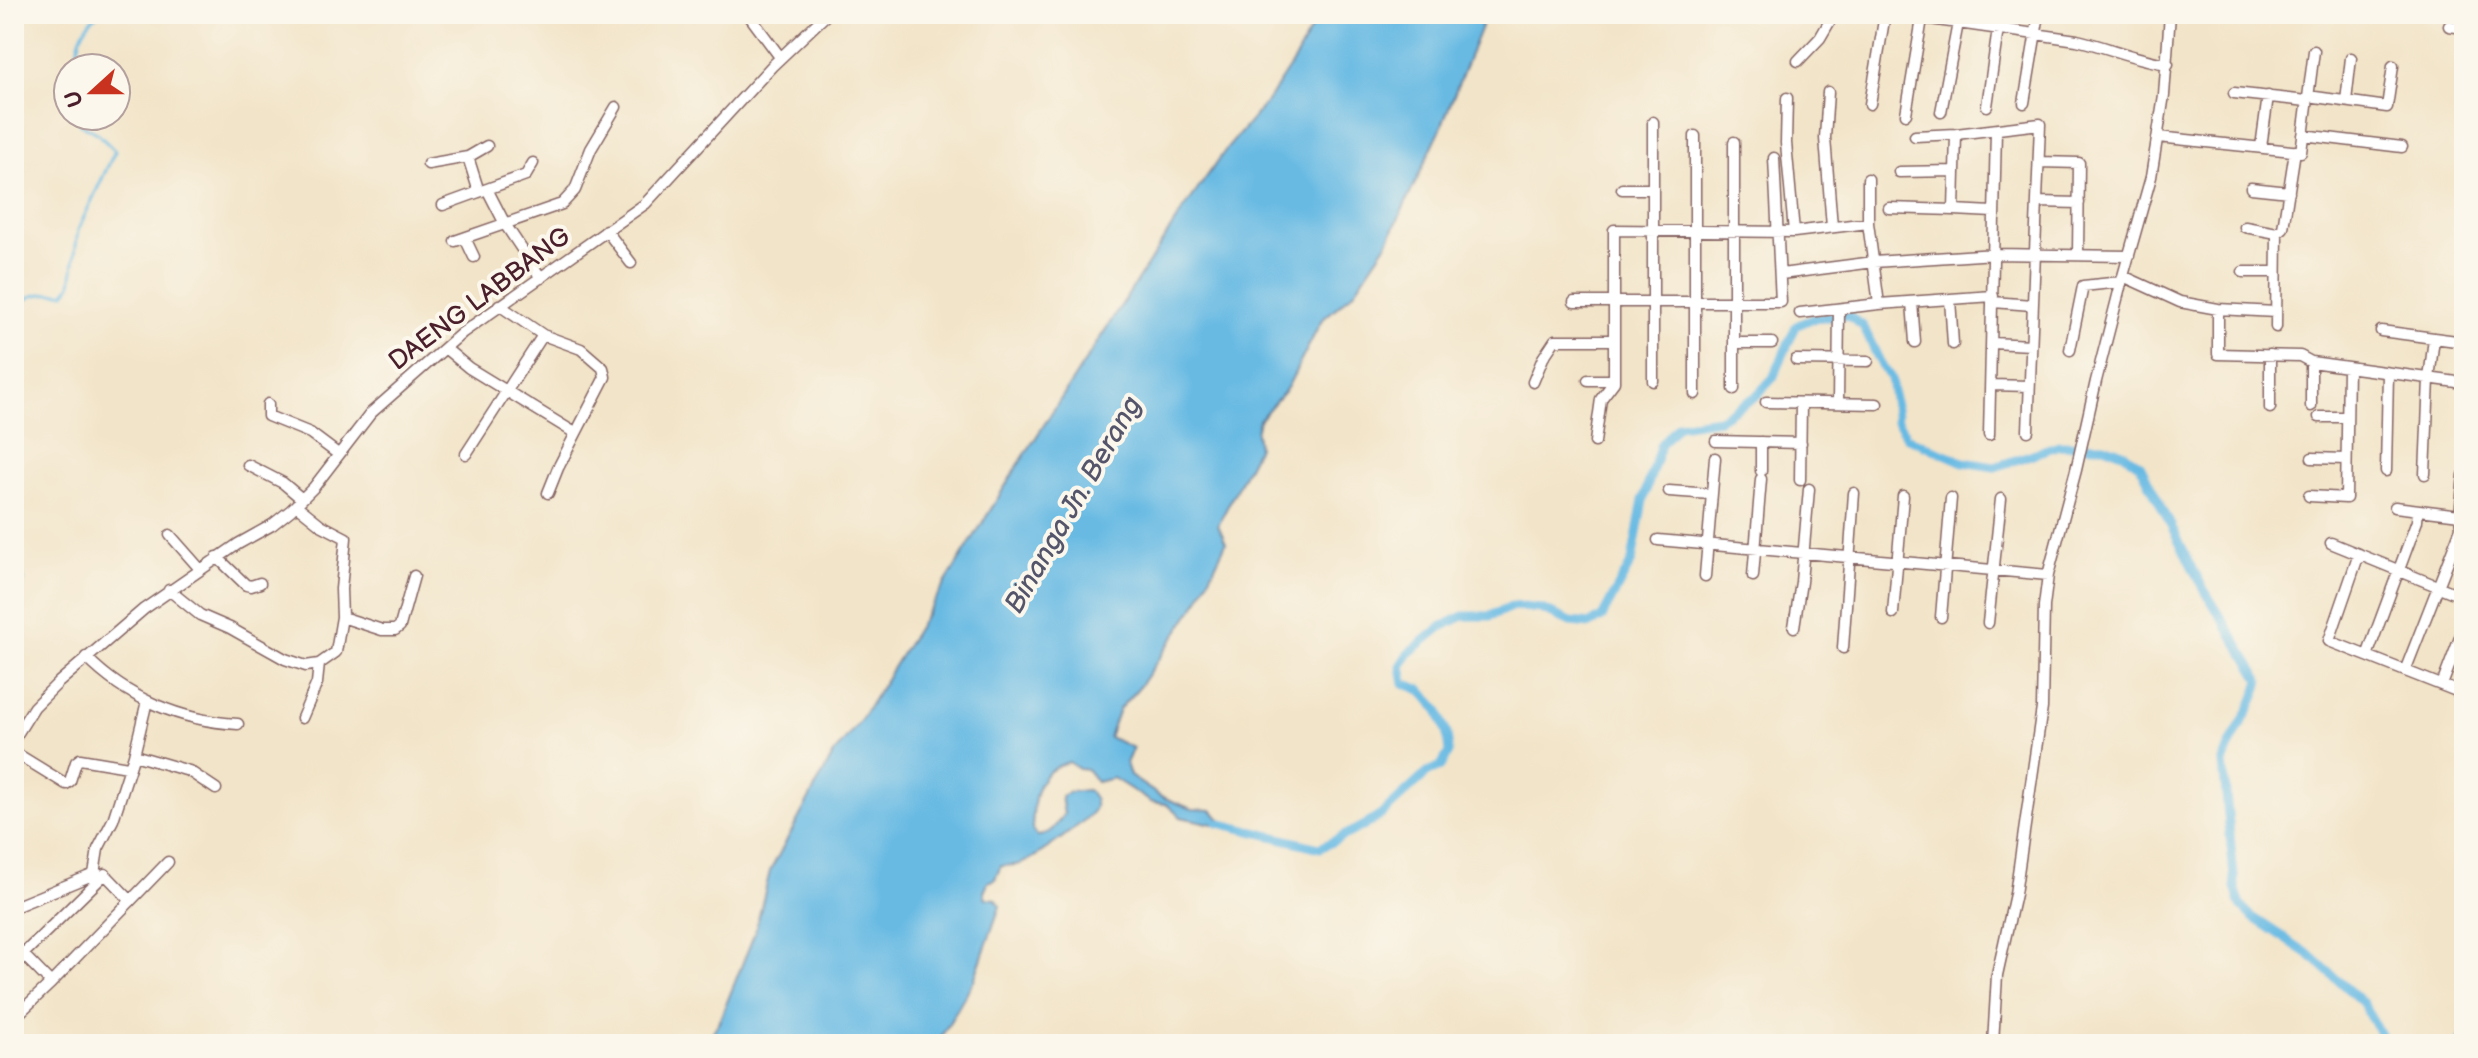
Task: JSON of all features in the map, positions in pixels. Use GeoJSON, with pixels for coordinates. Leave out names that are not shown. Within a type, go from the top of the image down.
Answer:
{"type":"FeatureCollection","features":[{"type":"Feature","properties":{"kind":"street"},"geometry":{"type":"LineString","coordinates":[[748,14],[780,57]]}},
{"type":"Feature","properties":{"kind":"street","name":"DAENG LABBANG"},"geometry":{"type":"LineString","coordinates":[[14,739],[34,707],[86,657],[169,590],[272,525],[299,502],[371,413],[446,349],[499,305],[651,198],[780,57],[827,14]]}},
{"type":"Feature","properties":{"kind":"street"},"geometry":{"type":"LineString","coordinates":[[1798,61],[1820,38],[1834,14]]}},
{"type":"Feature","properties":{"kind":"street"},"geometry":{"type":"LineString","coordinates":[[1870,104],[1885,14]]}},
{"type":"Feature","properties":{"kind":"street"},"geometry":{"type":"LineString","coordinates":[[1895,14],[1922,19],[1963,20],[1998,29],[2103,45],[2132,57],[2168,64]]}},
{"type":"Feature","properties":{"kind":"street"},"geometry":{"type":"LineString","coordinates":[[2024,103],[2039,14]]}},
{"type":"Feature","properties":{"kind":"street"},"geometry":{"type":"LineString","coordinates":[[1993,1044],[1997,975],[2015,894],[2042,708],[2044,606],[2048,575],[2122,279],[2151,177],[2168,64],[2170,14]]}},
{"type":"Feature","properties":{"kind":"street"},"geometry":{"type":"LineString","coordinates":[[1906,114],[1922,19]]}},
{"type":"Feature","properties":{"kind":"street"},"geometry":{"type":"LineString","coordinates":[[1941,112],[1963,20]]}},
{"type":"Feature","properties":{"kind":"street"},"geometry":{"type":"LineString","coordinates":[[2449,26],[2464,28]]}},
{"type":"Feature","properties":{"kind":"street"},"geometry":{"type":"LineString","coordinates":[[1987,106],[1998,29]]}},
{"type":"Feature","properties":{"kind":"street"},"geometry":{"type":"LineString","coordinates":[[2158,137],[2301,152],[2314,51]]}},
{"type":"Feature","properties":{"kind":"street"},"geometry":{"type":"LineString","coordinates":[[2346,101],[2351,58]]}},
{"type":"Feature","properties":{"kind":"street"},"geometry":{"type":"LineString","coordinates":[[2234,93],[2387,107],[2393,66]]}},
{"type":"Feature","properties":{"kind":"street"},"geometry":{"type":"LineString","coordinates":[[1828,92],[1825,138],[1832,227]]}},
{"type":"Feature","properties":{"kind":"street"},"geometry":{"type":"LineString","coordinates":[[2261,147],[2268,96]]}},
{"type":"Feature","properties":{"kind":"street"},"geometry":{"type":"LineString","coordinates":[[1574,302],[1781,302],[1786,274],[1787,98]]}},
{"type":"Feature","properties":{"kind":"street"},"geometry":{"type":"LineString","coordinates":[[474,257],[460,239],[547,211],[569,198],[591,149],[616,107]]}},
{"type":"Feature","properties":{"kind":"street"},"geometry":{"type":"LineString","coordinates":[[1653,122],[1653,381]]}},
{"type":"Feature","properties":{"kind":"street"},"geometry":{"type":"LineString","coordinates":[[1915,136],[2040,124],[2028,431]]}},
{"type":"Feature","properties":{"kind":"street"},"geometry":{"type":"LineString","coordinates":[[1989,435],[1996,130]]}},
{"type":"Feature","properties":{"kind":"street"},"geometry":{"type":"LineString","coordinates":[[1954,210],[1956,134]]}},
{"type":"Feature","properties":{"kind":"street"},"geometry":{"type":"LineString","coordinates":[[2303,135],[2402,147]]}},
{"type":"Feature","properties":{"kind":"street"},"geometry":{"type":"LineString","coordinates":[[1695,136],[1695,394]]}},
{"type":"Feature","properties":{"kind":"street"},"geometry":{"type":"LineString","coordinates":[[1734,142],[1734,389]]}},
{"type":"Feature","properties":{"kind":"street"},"geometry":{"type":"LineString","coordinates":[[428,164],[468,157],[487,146]]}},
{"type":"Feature","properties":{"kind":"street"},"geometry":{"type":"LineString","coordinates":[[2276,327],[2277,233],[2283,228],[2295,151]]}},
{"type":"Feature","properties":{"kind":"street"},"geometry":{"type":"LineString","coordinates":[[468,157],[483,190],[541,278]]}},
{"type":"Feature","properties":{"kind":"street"},"geometry":{"type":"LineString","coordinates":[[1774,158],[1786,231]]}},
{"type":"Feature","properties":{"kind":"street"},"geometry":{"type":"LineString","coordinates":[[2039,162],[2079,163],[2078,254]]}},
{"type":"Feature","properties":{"kind":"street"},"geometry":{"type":"LineString","coordinates":[[443,205],[526,175],[533,163]]}},
{"type":"Feature","properties":{"kind":"street"},"geometry":{"type":"LineString","coordinates":[[1899,172],[1955,171]]}},
{"type":"Feature","properties":{"kind":"street"},"geometry":{"type":"LineString","coordinates":[[1868,179],[1868,223],[1879,304]]}},
{"type":"Feature","properties":{"kind":"street"},"geometry":{"type":"LineString","coordinates":[[2251,188],[2289,192]]}},
{"type":"Feature","properties":{"kind":"street"},"geometry":{"type":"LineString","coordinates":[[1622,189],[1653,189]]}},
{"type":"Feature","properties":{"kind":"street"},"geometry":{"type":"LineString","coordinates":[[2038,202],[2079,203]]}},
{"type":"Feature","properties":{"kind":"street"},"geometry":{"type":"LineString","coordinates":[[1889,208],[1993,212]]}},
{"type":"Feature","properties":{"kind":"street"},"geometry":{"type":"LineString","coordinates":[[1595,442],[1601,399],[1614,380],[1614,230],[1786,231],[1868,223]]}},
{"type":"Feature","properties":{"kind":"street"},"geometry":{"type":"LineString","coordinates":[[2245,227],[2277,233]]}},
{"type":"Feature","properties":{"kind":"street"},"geometry":{"type":"LineString","coordinates":[[606,230],[631,263]]}},
{"type":"Feature","properties":{"kind":"street"},"geometry":{"type":"LineString","coordinates":[[1786,274],[1874,262],[1995,254],[2129,256]]}},
{"type":"Feature","properties":{"kind":"street"},"geometry":{"type":"LineString","coordinates":[[2243,272],[2276,272]]}},
{"type":"Feature","properties":{"kind":"street"},"geometry":{"type":"LineString","coordinates":[[2070,350],[2083,286],[2122,279],[2180,302],[2218,309],[2276,312]]}},
{"type":"Feature","properties":{"kind":"street"},"geometry":{"type":"LineString","coordinates":[[1800,313],[1839,314],[1879,304],[1950,299],[1993,299],[2032,305]]}},
{"type":"Feature","properties":{"kind":"street"},"geometry":{"type":"LineString","coordinates":[[1950,299],[1953,344]]}},
{"type":"Feature","properties":{"kind":"street"},"geometry":{"type":"LineString","coordinates":[[1912,302],[1915,342]]}},
{"type":"Feature","properties":{"kind":"street"},"geometry":{"type":"LineString","coordinates":[[499,305],[543,335],[581,349],[605,373],[602,385],[575,433],[548,493]]}},
{"type":"Feature","properties":{"kind":"street"},"geometry":{"type":"LineString","coordinates":[[2218,309],[2218,354],[2300,356],[2311,362],[2464,383]]}},
{"type":"Feature","properties":{"kind":"street"},"geometry":{"type":"LineString","coordinates":[[1838,403],[1839,314]]}},
{"type":"Feature","properties":{"kind":"street"},"geometry":{"type":"LineString","coordinates":[[2381,331],[2464,342]]}},
{"type":"Feature","properties":{"kind":"street"},"geometry":{"type":"LineString","coordinates":[[466,454],[543,335]]}},
{"type":"Feature","properties":{"kind":"street"},"geometry":{"type":"LineString","coordinates":[[2425,474],[2434,338]]}},
{"type":"Feature","properties":{"kind":"street"},"geometry":{"type":"LineString","coordinates":[[1533,382],[1555,340],[1614,340]]}},
{"type":"Feature","properties":{"kind":"street"},"geometry":{"type":"LineString","coordinates":[[1734,343],[1772,343]]}},
{"type":"Feature","properties":{"kind":"street"},"geometry":{"type":"LineString","coordinates":[[1992,343],[2031,345]]}},
{"type":"Feature","properties":{"kind":"street"},"geometry":{"type":"LineString","coordinates":[[446,349],[469,368],[575,433]]}},
{"type":"Feature","properties":{"kind":"street"},"geometry":{"type":"LineString","coordinates":[[2270,355],[2270,408]]}},
{"type":"Feature","properties":{"kind":"street"},"geometry":{"type":"LineString","coordinates":[[1796,360],[1868,361]]}},
{"type":"Feature","properties":{"kind":"street"},"geometry":{"type":"LineString","coordinates":[[2311,362],[2311,406]]}},
{"type":"Feature","properties":{"kind":"street"},"geometry":{"type":"LineString","coordinates":[[2309,496],[2346,498],[2348,367]]}},
{"type":"Feature","properties":{"kind":"street"},"geometry":{"type":"LineString","coordinates":[[2386,471],[2388,373]]}},
{"type":"Feature","properties":{"kind":"street"},"geometry":{"type":"LineString","coordinates":[[1588,380],[1614,380]]}},
{"type":"Feature","properties":{"kind":"street"},"geometry":{"type":"LineString","coordinates":[[1991,385],[2029,386]]}},
{"type":"Feature","properties":{"kind":"street"},"geometry":{"type":"LineString","coordinates":[[1766,402],[1877,404]]}},
{"type":"Feature","properties":{"kind":"street"},"geometry":{"type":"LineString","coordinates":[[1800,480],[1801,403]]}},
{"type":"Feature","properties":{"kind":"street"},"geometry":{"type":"LineString","coordinates":[[268,404],[268,416],[310,433],[338,454]]}},
{"type":"Feature","properties":{"kind":"street"},"geometry":{"type":"LineString","coordinates":[[2319,417],[2347,417]]}},
{"type":"Feature","properties":{"kind":"street"},"geometry":{"type":"LineString","coordinates":[[1716,441],[1801,443]]}},
{"type":"Feature","properties":{"kind":"street"},"geometry":{"type":"LineString","coordinates":[[1753,576],[1761,442]]}},
{"type":"Feature","properties":{"kind":"street"},"geometry":{"type":"LineString","coordinates":[[1705,576],[1715,458]]}},
{"type":"Feature","properties":{"kind":"street"},"geometry":{"type":"LineString","coordinates":[[2312,458],[2346,459]]}},
{"type":"Feature","properties":{"kind":"street"},"geometry":{"type":"LineString","coordinates":[[169,590],[200,615],[285,659],[306,666],[319,664],[336,652],[342,617],[341,589],[346,538],[321,525],[283,483],[248,465]]}},
{"type":"Feature","properties":{"kind":"street"},"geometry":{"type":"LineString","coordinates":[[2405,671],[2461,528],[2464,475]]}},
{"type":"Feature","properties":{"kind":"street"},"geometry":{"type":"LineString","coordinates":[[1794,627],[1809,489]]}},
{"type":"Feature","properties":{"kind":"street"},"geometry":{"type":"LineString","coordinates":[[1669,491],[1711,494]]}},
{"type":"Feature","properties":{"kind":"street"},"geometry":{"type":"LineString","coordinates":[[1843,648],[1854,493]]}},
{"type":"Feature","properties":{"kind":"street"},"geometry":{"type":"LineString","coordinates":[[1893,613],[1903,496]]}},
{"type":"Feature","properties":{"kind":"street"},"geometry":{"type":"LineString","coordinates":[[1941,617],[1951,498]]}},
{"type":"Feature","properties":{"kind":"street"},"geometry":{"type":"LineString","coordinates":[[1988,623],[2001,499]]}},
{"type":"Feature","properties":{"kind":"street"},"geometry":{"type":"LineString","coordinates":[[2395,507],[2462,515]]}},
{"type":"Feature","properties":{"kind":"street"},"geometry":{"type":"LineString","coordinates":[[2367,656],[2417,521],[2418,510]]}},
{"type":"Feature","properties":{"kind":"street"},"geometry":{"type":"LineString","coordinates":[[170,535],[200,569]]}},
{"type":"Feature","properties":{"kind":"street"},"geometry":{"type":"LineString","coordinates":[[1658,540],[2048,575]]}},
{"type":"Feature","properties":{"kind":"street"},"geometry":{"type":"LineString","coordinates":[[2331,543],[2464,597]]}},
{"type":"Feature","properties":{"kind":"street"},"geometry":{"type":"LineString","coordinates":[[2359,554],[2329,641],[2464,694]]}},
{"type":"Feature","properties":{"kind":"street"},"geometry":{"type":"LineString","coordinates":[[217,557],[246,585],[260,583]]}},
{"type":"Feature","properties":{"kind":"street"},"geometry":{"type":"LineString","coordinates":[[342,617],[388,632],[395,630],[400,626],[414,576]]}},
{"type":"Feature","properties":{"kind":"street"},"geometry":{"type":"LineString","coordinates":[[2442,685],[2464,627]]}},
{"type":"Feature","properties":{"kind":"street"},"geometry":{"type":"LineString","coordinates":[[86,657],[120,686],[147,701],[201,720],[238,724]]}},
{"type":"Feature","properties":{"kind":"street"},"geometry":{"type":"LineString","coordinates":[[302,718],[317,683],[319,664]]}},
{"type":"Feature","properties":{"kind":"street"},"geometry":{"type":"LineString","coordinates":[[14,963],[99,874],[98,849],[113,820],[147,701]]}},
{"type":"Feature","properties":{"kind":"street"},"geometry":{"type":"LineString","coordinates":[[14,752],[66,784],[80,759],[128,767]]}},
{"type":"Feature","properties":{"kind":"street"},"geometry":{"type":"LineString","coordinates":[[134,755],[189,771],[216,789]]}},
{"type":"Feature","properties":{"kind":"street"},"geometry":{"type":"LineString","coordinates":[[14,1018],[168,862]]}},
{"type":"Feature","properties":{"kind":"street"},"geometry":{"type":"LineString","coordinates":[[99,874],[130,900]]}},
{"type":"Feature","properties":{"kind":"street"},"geometry":{"type":"LineString","coordinates":[[14,907],[99,874]]}},
{"type":"Feature","properties":{"kind":"street"},"geometry":{"type":"LineString","coordinates":[[14,945],[51,983]]}},
{"type":"Feature","properties":{"kind":"water","name":"Binanga Jn. Berang"},"geometry":{"type":"Polygon","coordinates":[[[1319,14],[1486,14],[1440,130],[1387,243],[1354,292],[1322,320],[1287,388],[1259,420],[1256,432],[1258,447],[1218,525],[1226,543],[1197,604],[1139,687],[1119,709],[1109,737],[1133,748],[1126,763],[1130,776],[1160,796],[1192,809],[1212,810],[1227,827],[1181,817],[1166,804],[1151,802],[1113,778],[1097,782],[1088,770],[1079,769],[1069,762],[1048,772],[1042,780],[1035,797],[1032,830],[1037,836],[1050,832],[1064,814],[1061,796],[1069,792],[1087,790],[1093,797],[1095,807],[1085,820],[1049,847],[1020,864],[1001,866],[995,879],[988,882],[984,892],[986,898],[996,899],[1000,906],[974,980],[937,1044],[705,1044],[719,1022],[755,932],[770,871],[833,755],[860,721],[1022,459],[1177,219],[1224,152],[1266,103],[1319,14]]]}},
{"type":"Feature","properties":{"kind":"waterway"},"geometry":{"type":"LineString","coordinates":[[77,52],[80,38],[98,14]]}},
{"type":"Feature","properties":{"kind":"waterway"},"geometry":{"type":"LineString","coordinates":[[14,314],[30,297],[65,293],[71,285],[78,230],[115,151],[95,132]]}},
{"type":"Feature","properties":{"kind":"waterway"},"geometry":{"type":"LineString","coordinates":[[1218,823],[1320,848],[1381,815],[1427,773],[1441,766],[1449,752],[1447,734],[1438,710],[1421,690],[1404,683],[1401,666],[1409,653],[1441,627],[1463,616],[1490,616],[1513,606],[1541,609],[1571,622],[1590,624],[1602,617],[1632,561],[1643,500],[1661,444],[1678,425],[1719,419],[1755,397],[1773,378],[1796,326],[1811,319],[1847,315],[1863,326],[1891,378],[1897,421],[1908,438],[1963,462],[1995,467],[2059,445],[2104,446],[2125,454],[2140,465],[2202,586],[2260,680],[2253,702],[2223,763],[2235,887],[2241,906],[2310,955],[2363,1003],[2385,1044]]}},
{"type":"Feature","properties":{"kind":"waterway"},"geometry":{"type":"LineString","coordinates":[[14,552],[24,580],[14,608]]}},
{"type":"Feature","properties":{"kind":"waterway"},"geometry":{"type":"LineString","coordinates":[[2459,1044],[2464,1036]]}}]}
